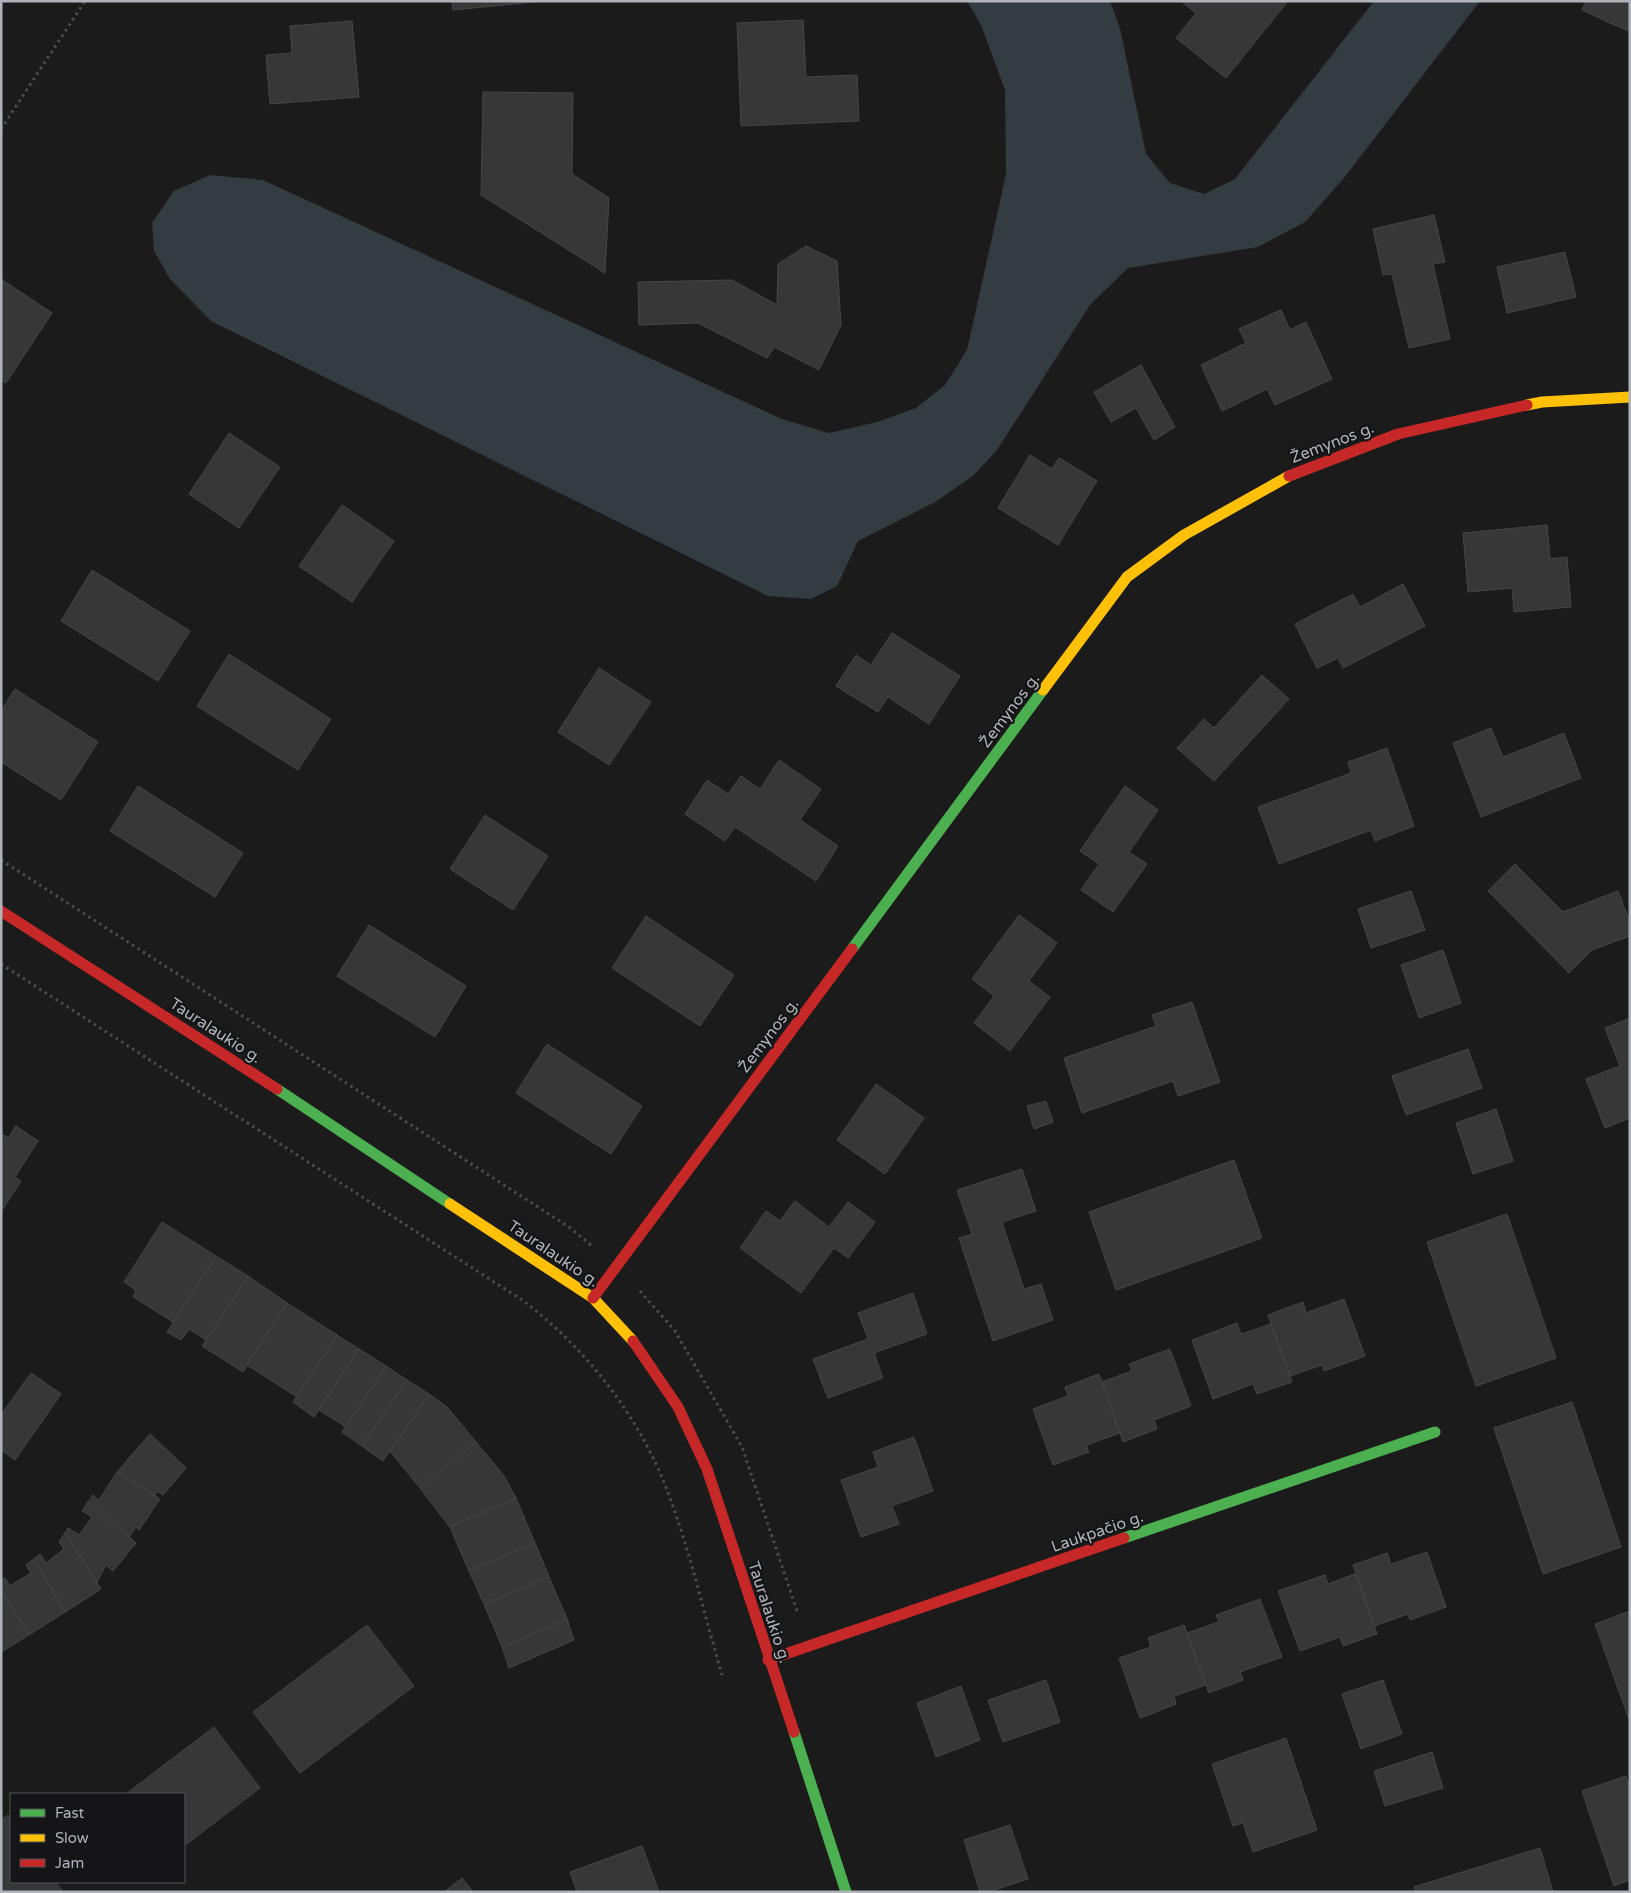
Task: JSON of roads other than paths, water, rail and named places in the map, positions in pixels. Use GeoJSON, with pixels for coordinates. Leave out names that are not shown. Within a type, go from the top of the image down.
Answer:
{"type":"FeatureCollection","features":[{"type":"Feature","properties":{"kind":"street","name":"Žemynos g."},"geometry":{"type":"LineString","coordinates":[[593,1298],[1127,577],[1184,535],[1287,477],[1398,434],[1542,402],[1630,397]]}},
{"type":"Feature","properties":{"kind":"street","name":"Tauralaukio g."},"geometry":{"type":"LineString","coordinates":[[1,911],[199,1038],[593,1298],[633,1341],[678,1407],[707,1469],[768,1660],[846,1892]]}},
{"type":"Feature","properties":{"kind":"street","name":"Laukpačio g."},"geometry":{"type":"LineString","coordinates":[[768,1660],[1435,1432]]}}]}
